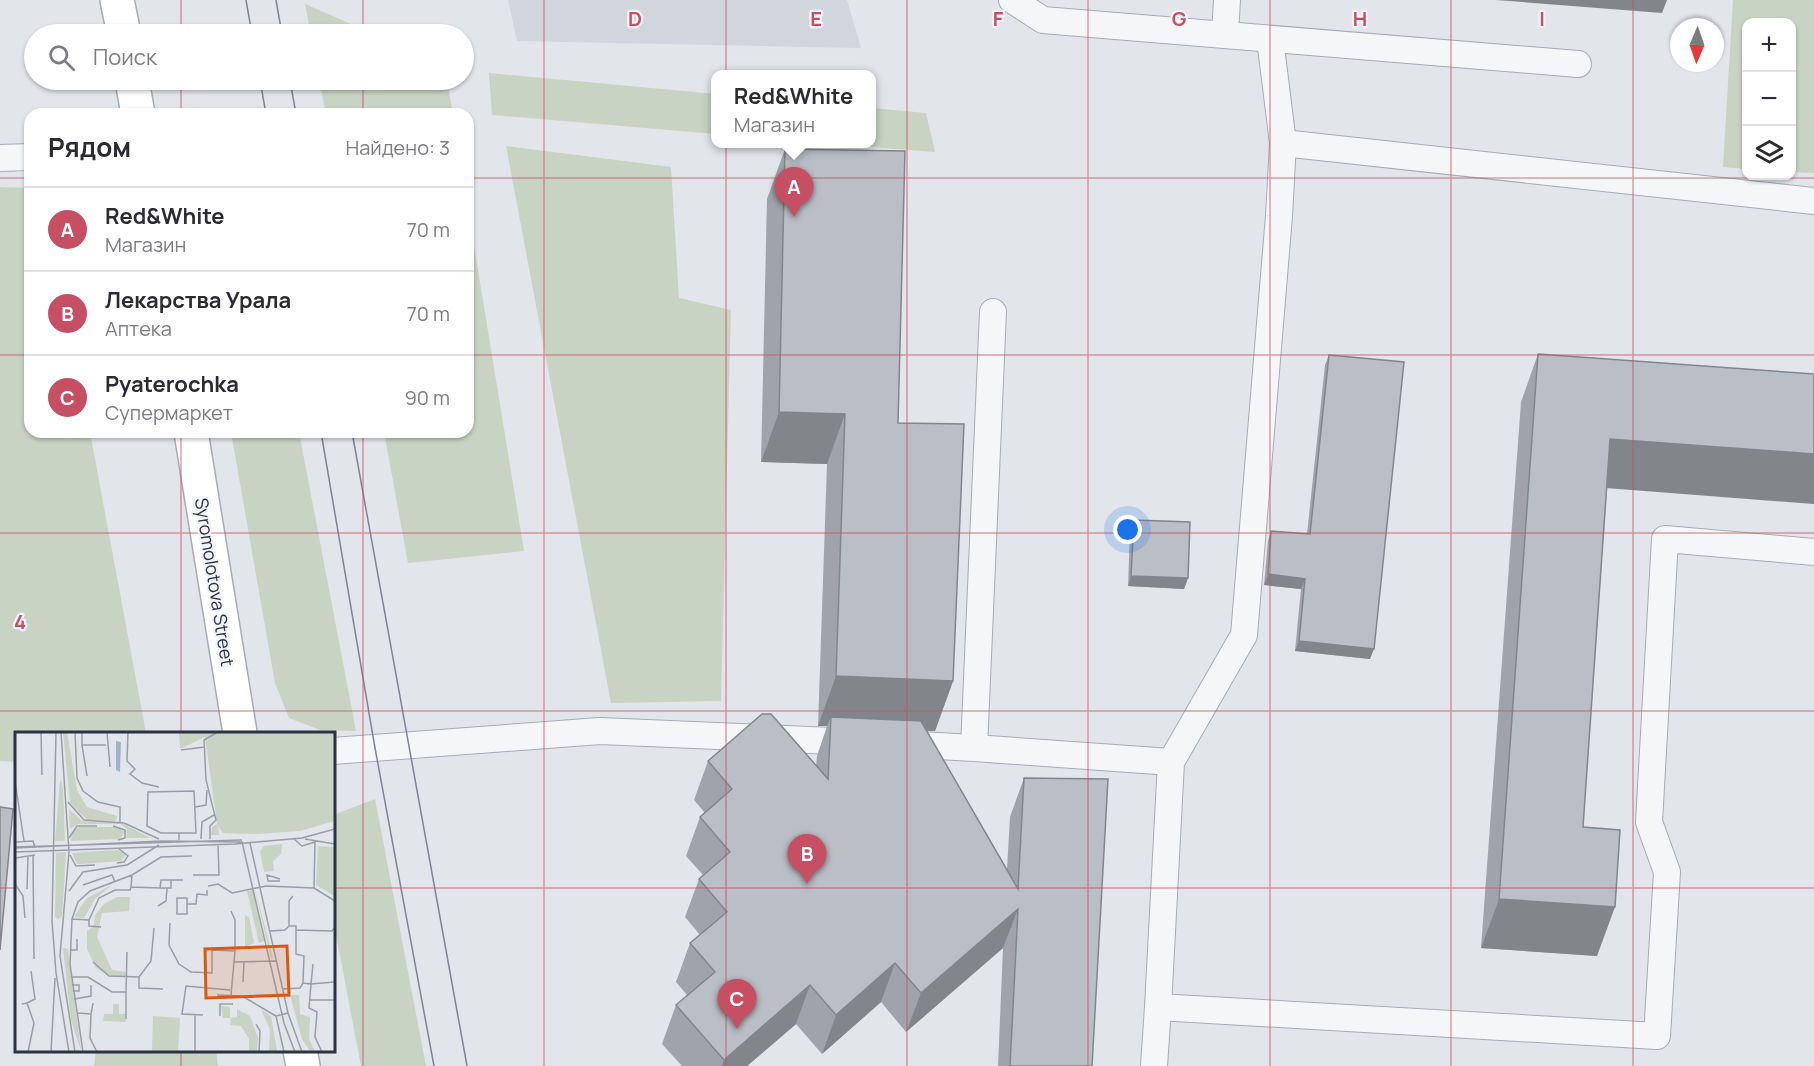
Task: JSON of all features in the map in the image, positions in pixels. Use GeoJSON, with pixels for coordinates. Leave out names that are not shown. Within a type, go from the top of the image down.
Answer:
{"type":"FeatureCollection","features":[{"type":"Feature","properties":{"kind":"street"},"geometry":{"type":"LineString","coordinates":[[117,0],[122,24]]}},
{"type":"Feature","properties":{"kind":"street"},"geometry":{"type":"LineString","coordinates":[[134,90],[137,108]]}},
{"type":"Feature","properties":{"kind":"street","name":"Syromolotova Street"},"geometry":{"type":"LineString","coordinates":[[192,438],[240,732]]}},
{"type":"Feature","properties":{"kind":"street"},"geometry":{"type":"LineString","coordinates":[[300,1051],[303,1066]]}},
{"type":"Feature","properties":{"kind":"lane"},"geometry":{"type":"LineString","coordinates":[[1012,0],[1043,20],[1578,64]]}},
{"type":"Feature","properties":{"kind":"lane"},"geometry":{"type":"LineString","coordinates":[[1225,35],[1227,0]]}},
{"type":"Feature","properties":{"kind":"lane"},"geometry":{"type":"LineString","coordinates":[[1154,1066],[1171,762],[1244,635],[1283,143],[1270,39]]}},
{"type":"Feature","properties":{"kind":"lane"},"geometry":{"type":"LineString","coordinates":[[1283,143],[1814,201]]}},
{"type":"Feature","properties":{"kind":"lane"},"geometry":{"type":"LineString","coordinates":[[0,158],[24,158]]}},
{"type":"Feature","properties":{"kind":"lane"},"geometry":{"type":"LineString","coordinates":[[974,747],[993,312]]}},
{"type":"Feature","properties":{"kind":"lane"},"geometry":{"type":"LineString","coordinates":[[1158,1007],[1657,1036],[1666,872],[1650,822],[1665,539],[1814,552]]}},
{"type":"Feature","properties":{"kind":"lane"},"geometry":{"type":"LineString","coordinates":[[334,751],[600,731],[974,747],[1171,762]]}},
{"type":"Feature","properties":{"kind":"shaded area"},"geometry":{"type":"Polygon","coordinates":[[[508,0],[847,0],[861,48],[517,41],[508,0]]]}},
{"type":"Feature","properties":{"kind":"green space"},"geometry":{"type":"Polygon","coordinates":[[[1733,0],[1814,0],[1814,173],[1796,172],[1796,18],[1742,18],[1742,169],[1723,167],[1733,0]]]}},
{"type":"Feature","properties":{"kind":"green space"},"geometry":{"type":"Polygon","coordinates":[[[305,4],[351,24],[309,24],[305,4]]]}},
{"type":"Feature","properties":{"kind":"green space"},"geometry":{"type":"Polygon","coordinates":[[[489,73],[711,94],[711,134],[492,115],[489,73]]]}},
{"type":"Feature","properties":{"kind":"green space"},"geometry":{"type":"Polygon","coordinates":[[[321,90],[449,90],[452,108],[325,108],[321,90]]]}},
{"type":"Feature","properties":{"kind":"green space"},"geometry":{"type":"Polygon","coordinates":[[[876,108],[926,113],[935,152],[876,147],[876,108]]]}},
{"type":"Feature","properties":{"kind":"green space"},"geometry":{"type":"Polygon","coordinates":[[[506,146],[671,167],[679,298],[731,310],[721,701],[611,703],[506,146]]]}},
{"type":"Feature","properties":{"kind":"green space"},"geometry":{"type":"Polygon","coordinates":[[[0,187],[24,188],[24,438],[91,438],[146,732],[15,732],[15,762],[0,761],[0,187]]]}},
{"type":"Feature","properties":{"kind":"green space"},"geometry":{"type":"Polygon","coordinates":[[[474,246],[524,551],[408,563],[385,438],[474,438],[474,246]]]}},
{"type":"Feature","properties":{"kind":"green space"},"geometry":{"type":"Polygon","coordinates":[[[232,438],[300,438],[356,731],[320,730],[289,718],[275,683],[232,438]]]}},
{"type":"Feature","properties":{"kind":"green space"},"geometry":{"type":"Polygon","coordinates":[[[375,799],[426,1066],[361,1066],[334,924],[334,815],[375,799]]]}},
{"type":"Feature","properties":{"kind":"green space"},"geometry":{"type":"Polygon","coordinates":[[[96,1051],[216,1051],[218,1066],[94,1066],[96,1051]]]}},
{"type":"Feature","properties":{"kind":"building"},"geometry":{"type":"Polygon","coordinates":[[[785,149],[905,151],[898,423],[964,424],[953,681],[836,676],[845,414],[779,412],[785,149]]]}},
{"type":"Feature","properties":{"kind":"building"},"geometry":{"type":"Polygon","coordinates":[[[1538,354],[1814,374],[1814,454],[1610,439],[1583,827],[1620,830],[1615,907],[1499,899],[1538,354]]]}},
{"type":"Feature","properties":{"kind":"building"},"geometry":{"type":"Polygon","coordinates":[[[1329,355],[1404,362],[1374,649],[1299,641],[1305,579],[1268,574],[1271,531],[1310,534],[1329,355]]]}},
{"type":"Feature","properties":{"kind":"building"},"geometry":{"type":"Polygon","coordinates":[[[1134,520],[1190,522],[1188,578],[1131,576],[1134,520]]]}},
{"type":"Feature","properties":{"kind":"building"},"geometry":{"type":"Polygon","coordinates":[[[762,714],[771,714],[828,779],[831,717],[921,721],[1018,889],[1024,778],[1108,779],[1092,1066],[1010,1066],[1018,909],[921,993],[895,963],[836,1015],[810,985],[724,1060],[676,1005],[715,972],[690,943],[727,912],[699,879],[730,852],[700,817],[732,789],[708,761],[762,714]]]}},
{"type":"Feature","properties":{"kind":"building"},"geometry":{"type":"Polygon","coordinates":[[[0,807],[13,809],[0,950],[0,807]]]}},
{"type":"Feature","properties":{"kind":"tram line"},"geometry":{"type":"LineString","coordinates":[[246,0],[250,24]]}},
{"type":"Feature","properties":{"kind":"tram line"},"geometry":{"type":"LineString","coordinates":[[276,0],[280,24]]}},
{"type":"Feature","properties":{"kind":"tram line"},"geometry":{"type":"LineString","coordinates":[[262,90],[265,108]]}},
{"type":"Feature","properties":{"kind":"tram line"},"geometry":{"type":"LineString","coordinates":[[292,90],[295,108]]}},
{"type":"Feature","properties":{"kind":"tram line"},"geometry":{"type":"LineString","coordinates":[[322,438],[375,748],[434,1066]]}},
{"type":"Feature","properties":{"kind":"tram line"},"geometry":{"type":"LineString","coordinates":[[353,438],[467,1066]]}},
{"type":"Feature","properties":{"kind":"place","name":"Red&White"},"geometry":{"type":"Point","coordinates":[794,217]}},
{"type":"Feature","properties":{"kind":"place","name":"Лекарства Урала"},"geometry":{"type":"Point","coordinates":[807,884]}},
{"type":"Feature","properties":{"kind":"place","name":"Pyaterochka"},"geometry":{"type":"Point","coordinates":[737,1029]}}]}
